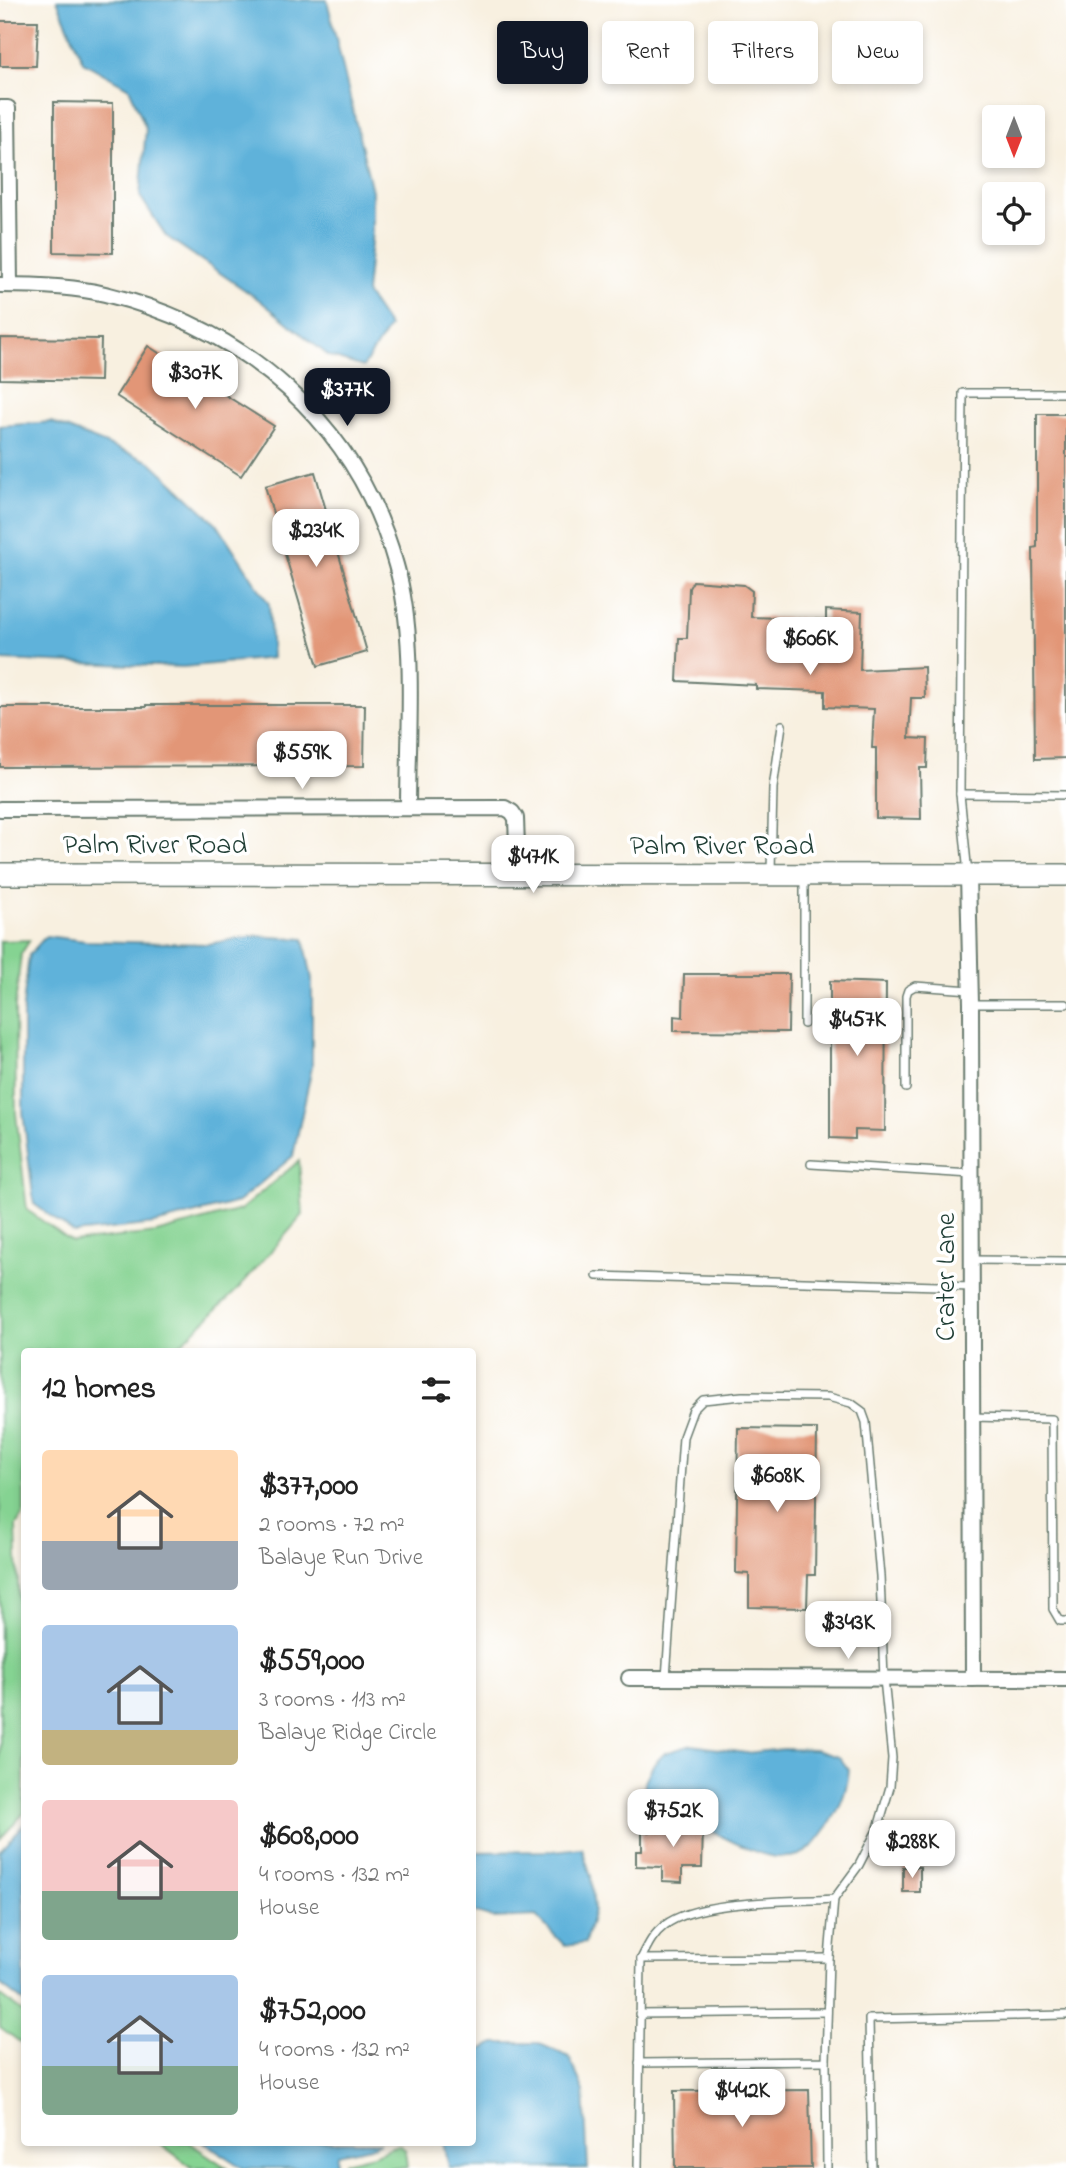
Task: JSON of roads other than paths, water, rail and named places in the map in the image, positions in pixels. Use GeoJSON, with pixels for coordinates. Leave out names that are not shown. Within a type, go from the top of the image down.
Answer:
{"type":"FeatureCollection","features":[{"type":"Feature","properties":{"kind":"street"},"geometry":{"type":"LineString","coordinates":[[0,108],[8,108],[5,285],[57,287],[103,293],[183,319],[219,337],[262,366],[309,409],[341,447],[367,489],[397,566],[405,616],[409,665],[408,808]]}},
{"type":"Feature","properties":{"kind":"street"},"geometry":{"type":"LineString","coordinates":[[0,809],[505,808],[512,812],[516,824],[519,874]]}},
{"type":"Feature","properties":{"kind":"street","name":"Palm River Road"},"geometry":{"type":"LineString","coordinates":[[0,874],[1066,875]]}},
{"type":"Feature","properties":{"kind":"street","name":"Crater Lane"},"geometry":{"type":"LineString","coordinates":[[968,875],[971,997],[973,1679]]}},
{"type":"Feature","properties":{"kind":"street"},"geometry":{"type":"LineString","coordinates":[[629,1678],[1066,1679]]}},
{"type":"Feature","properties":{"kind":"lane"},"geometry":{"type":"LineString","coordinates":[[968,875],[960,794],[963,393],[1066,393]]}},
{"type":"Feature","properties":{"kind":"lane"},"geometry":{"type":"LineString","coordinates":[[771,875],[773,788],[782,725]]}},
{"type":"Feature","properties":{"kind":"lane"},"geometry":{"type":"LineString","coordinates":[[960,794],[1066,795]]}},
{"type":"Feature","properties":{"kind":"lane"},"geometry":{"type":"LineString","coordinates":[[804,875],[804,1024]]}},
{"type":"Feature","properties":{"kind":"lane"},"geometry":{"type":"LineString","coordinates":[[906,1088],[906,996],[908,990],[915,986],[971,997],[1066,1004]]}},
{"type":"Feature","properties":{"kind":"lane"},"geometry":{"type":"LineString","coordinates":[[811,1164],[971,1174]]}},
{"type":"Feature","properties":{"kind":"lane"},"geometry":{"type":"LineString","coordinates":[[972,1260],[1066,1261]]}},
{"type":"Feature","properties":{"kind":"lane"},"geometry":{"type":"LineString","coordinates":[[597,1276],[972,1287]]}},
{"type":"Feature","properties":{"kind":"lane"},"geometry":{"type":"LineString","coordinates":[[666,1678],[685,1427],[693,1410],[703,1400],[742,1396],[828,1397],[851,1403],[862,1410],[866,1422],[880,1576],[884,1679],[892,1758],[890,1787],[878,1828],[859,1865],[834,1899],[827,2012],[827,2168]]}},
{"type":"Feature","properties":{"kind":"lane"},"geometry":{"type":"LineString","coordinates":[[972,1417],[1052,1419],[1053,1609],[1060,1621],[1066,1621]]}},
{"type":"Feature","properties":{"kind":"lane"},"geometry":{"type":"LineString","coordinates":[[638,2168],[641,1959],[651,1937],[667,1923],[688,1913],[717,1906],[834,1899]]}},
{"type":"Feature","properties":{"kind":"lane"},"geometry":{"type":"LineString","coordinates":[[641,1959],[829,1958]]}},
{"type":"Feature","properties":{"kind":"lane"},"geometry":{"type":"LineString","coordinates":[[639,2014],[827,2012]]}},
{"type":"Feature","properties":{"kind":"lane"},"geometry":{"type":"LineString","coordinates":[[872,2168],[869,2019],[1066,2015]]}},
{"type":"Feature","properties":{"kind":"lane"},"geometry":{"type":"LineString","coordinates":[[639,2063],[826,2061]]}},
{"type":"Feature","properties":{"kind":"water"},"geometry":{"type":"Polygon","coordinates":[[[57,0],[327,0],[372,191],[372,231],[366,293],[389,327],[363,367],[329,356],[258,299],[166,236],[140,196],[146,128],[129,88],[83,62],[57,0]]]}},
{"type":"Feature","properties":{"kind":"water"},"geometry":{"type":"Polygon","coordinates":[[[51,422],[151,462],[217,524],[269,604],[272,658],[183,667],[0,660],[0,426],[51,422]]]}},
{"type":"Feature","properties":{"kind":"water"},"geometry":{"type":"Polygon","coordinates":[[[46,936],[86,941],[208,944],[254,936],[304,939],[312,979],[312,1067],[293,1156],[238,1202],[155,1224],[74,1233],[34,1204],[23,1112],[23,1006],[29,955],[46,936]]]}},
{"type":"Feature","properties":{"kind":"water"},"geometry":{"type":"Polygon","coordinates":[[[692,1745],[746,1753],[784,1749],[815,1750],[839,1757],[849,1770],[844,1795],[823,1833],[812,1846],[799,1855],[770,1856],[687,1823],[660,1823],[657,1806],[646,1793],[644,1783],[653,1765],[665,1753],[692,1745]]]}},
{"type":"Feature","properties":{"kind":"water"},"geometry":{"type":"Polygon","coordinates":[[[21,1828],[21,2000],[0,1984],[0,1852],[21,1828]]]}},
{"type":"Feature","properties":{"kind":"water"},"geometry":{"type":"Polygon","coordinates":[[[582,1848],[591,1876],[594,1910],[585,1943],[565,1946],[536,1916],[493,1918],[476,1913],[476,1852],[582,1848]]]}},
{"type":"Feature","properties":{"kind":"water"},"geometry":{"type":"Polygon","coordinates":[[[495,2043],[538,2043],[569,2057],[584,2091],[588,2168],[449,2168],[445,2146],[476,2146],[476,2052],[495,2043]]]}},
{"type":"Feature","properties":{"kind":"water"},"geometry":{"type":"Polygon","coordinates":[[[209,2146],[372,2146],[337,2154],[335,2168],[243,2168],[209,2146]]]}}]}
